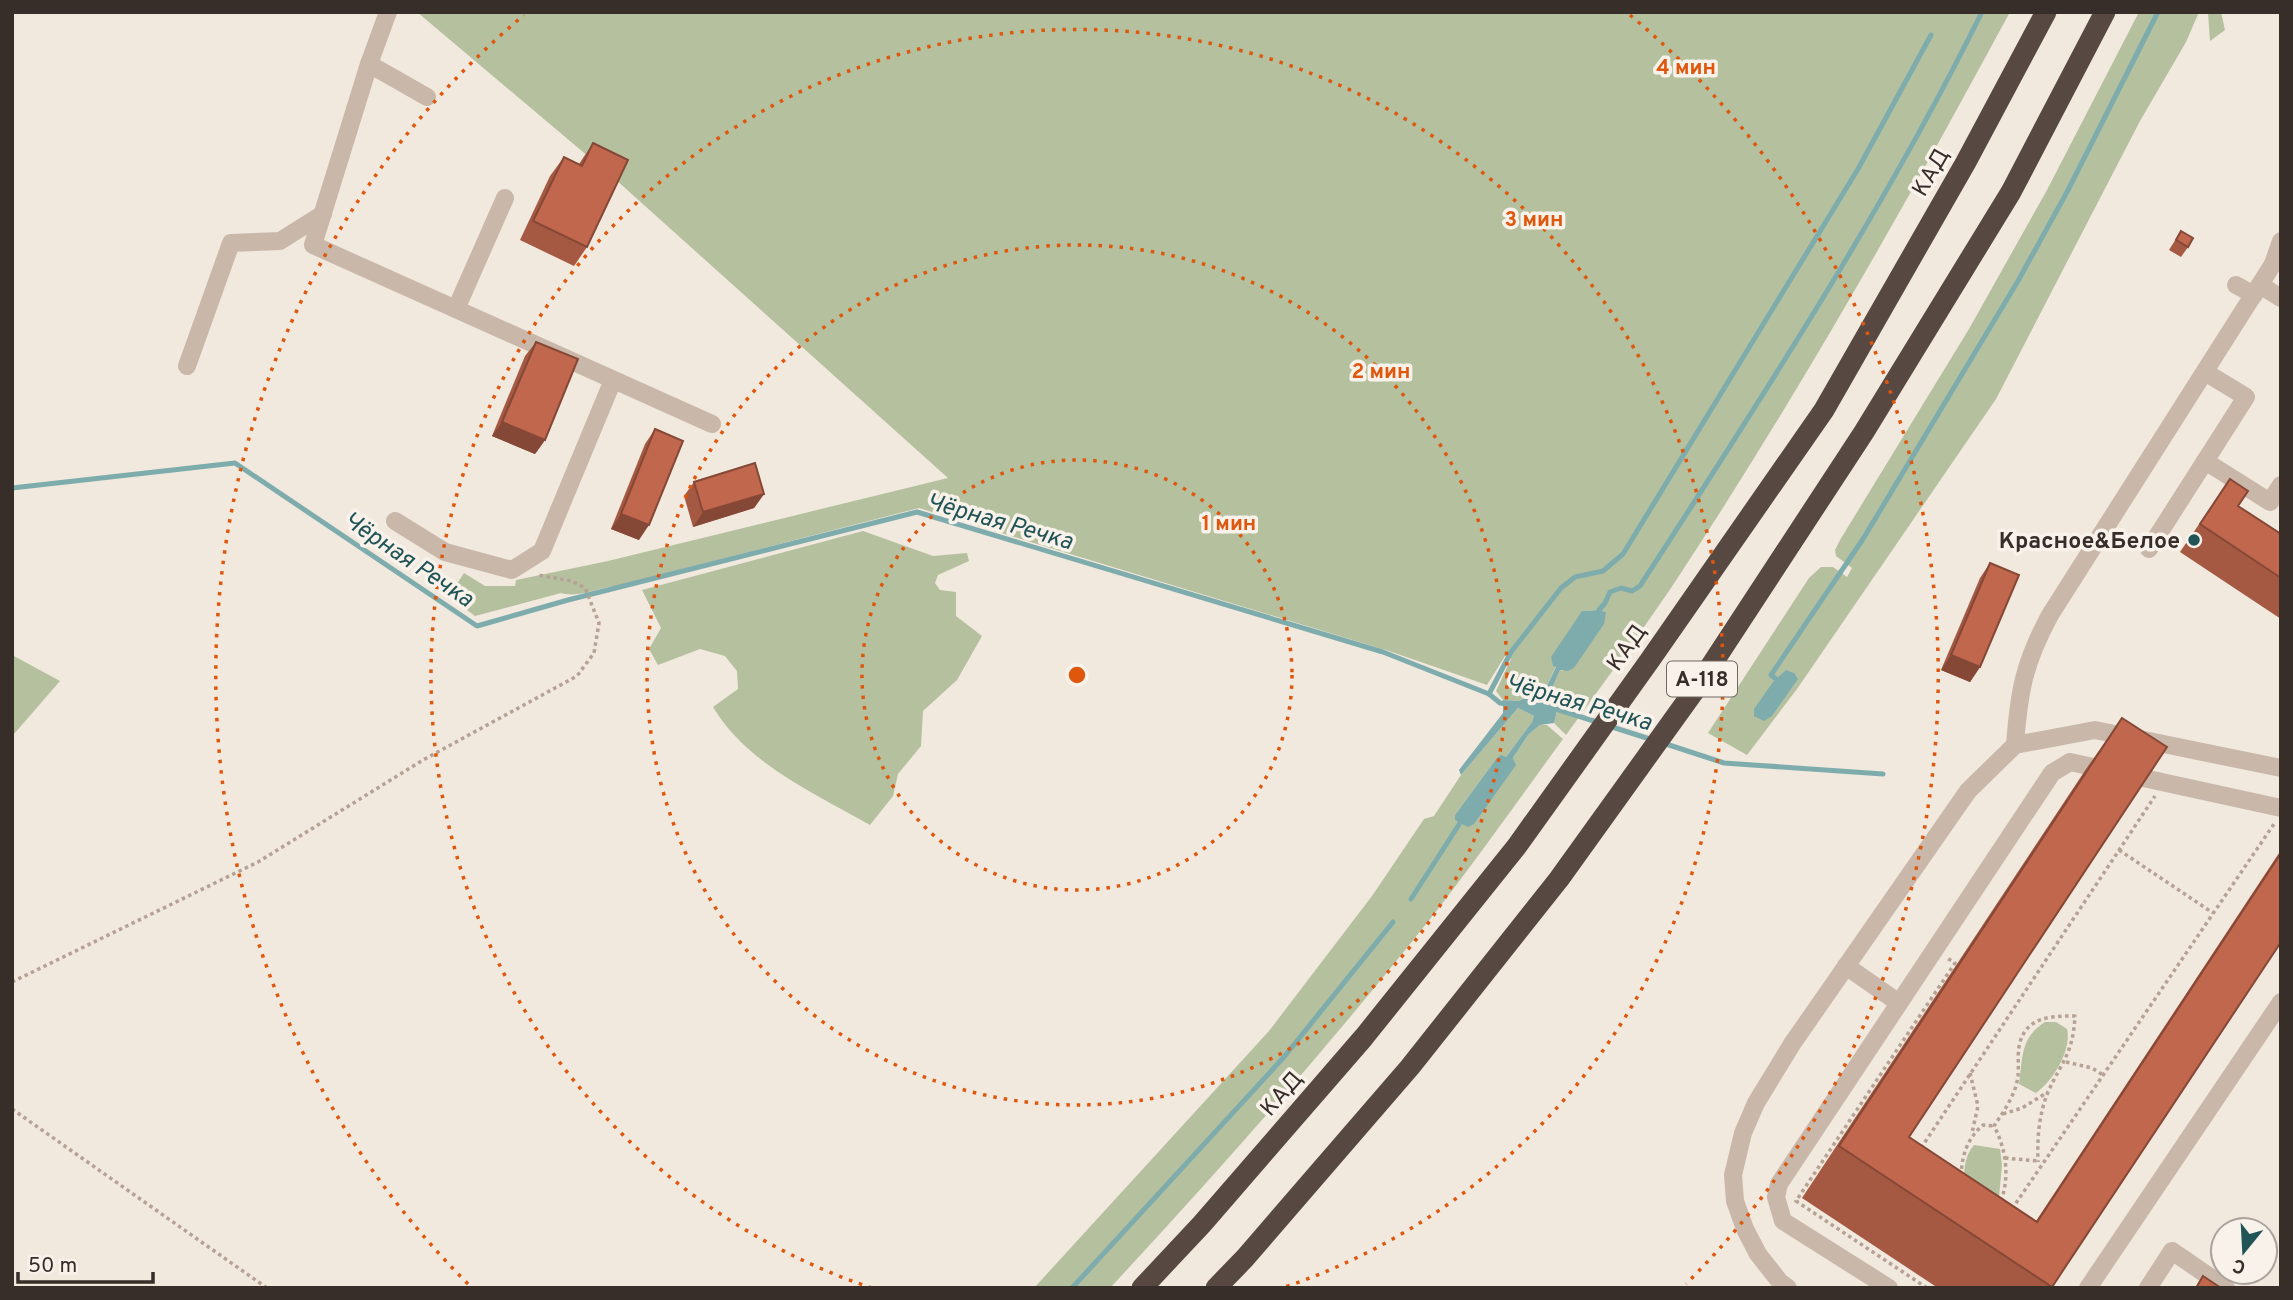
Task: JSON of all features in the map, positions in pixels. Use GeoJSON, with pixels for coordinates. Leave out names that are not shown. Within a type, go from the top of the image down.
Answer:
{"type":"FeatureCollection","features":[{"type":"Feature","properties":{"kind":"highway","name":"КАД"},"geometry":{"type":"LineString","coordinates":[[1142,1288],[1202,1224],[1373,1026],[1517,846],[1650,660],[1824,410],[1966,162],[2046,12]]}},
{"type":"Feature","properties":{"kind":"highway","name":"А-118"},"geometry":{"type":"LineString","coordinates":[[1216,1288],[1410,1067],[1559,878],[1697,687],[1864,432],[2011,192],[2105,12]]}},
{"type":"Feature","properties":{"kind":"street"},"geometry":{"type":"LineString","coordinates":[[388,12],[369,64],[313,245],[712,424]]}},
{"type":"Feature","properties":{"kind":"street"},"geometry":{"type":"LineString","coordinates":[[369,64],[427,97]]}},
{"type":"Feature","properties":{"kind":"street"},"geometry":{"type":"LineString","coordinates":[[456,309],[505,198]]}},
{"type":"Feature","properties":{"kind":"street"},"geometry":{"type":"LineString","coordinates":[[187,366],[231,243],[280,241],[323,214]]}},
{"type":"Feature","properties":{"kind":"street"},"geometry":{"type":"LineString","coordinates":[[2015,745],[2024,674],[2034,645],[2050,615],[2277,259],[2281,241]]}},
{"type":"Feature","properties":{"kind":"street"},"geometry":{"type":"LineString","coordinates":[[2236,285],[2281,298]]}},
{"type":"Feature","properties":{"kind":"street"},"geometry":{"type":"LineString","coordinates":[[2149,550],[2246,397],[2206,372]]}},
{"type":"Feature","properties":{"kind":"street"},"geometry":{"type":"LineString","coordinates":[[395,521],[445,552],[512,570],[542,551],[613,380]]}},
{"type":"Feature","properties":{"kind":"street"},"geometry":{"type":"LineString","coordinates":[[2205,461],[2270,502],[2281,485]]}},
{"type":"Feature","properties":{"kind":"street"},"geometry":{"type":"LineString","coordinates":[[1788,1288],[1758,1254],[1735,1202],[1733,1175],[1743,1133],[1756,1103],[1793,1044],[1968,791],[2015,745],[2095,730],[2281,768]]}},
{"type":"Feature","properties":{"kind":"street"},"geometry":{"type":"LineString","coordinates":[[1889,1288],[1783,1221],[1776,1197],[1779,1184],[2052,773],[2070,762],[2281,808]]}},
{"type":"Feature","properties":{"kind":"street"},"geometry":{"type":"LineString","coordinates":[[1846,966],[1899,1003]]}},
{"type":"Feature","properties":{"kind":"street"},"geometry":{"type":"LineString","coordinates":[[2088,1288],[2281,1002]]}},
{"type":"Feature","properties":{"kind":"street"},"geometry":{"type":"LineString","coordinates":[[2148,1288],[2172,1251],[2226,1288]]}},
{"type":"Feature","properties":{"kind":"path"},"geometry":{"type":"LineString","coordinates":[[12,982],[258,862],[423,760],[577,676],[594,653],[599,623],[585,588],[572,582],[512,570]]}},
{"type":"Feature","properties":{"kind":"path"},"geometry":{"type":"LineString","coordinates":[[1917,1154],[2164,782]]}},
{"type":"Feature","properties":{"kind":"path"},"geometry":{"type":"LineString","coordinates":[[2007,1217],[2281,814]]}},
{"type":"Feature","properties":{"kind":"path"},"geometry":{"type":"LineString","coordinates":[[2119,850],[2213,913]]}},
{"type":"Feature","properties":{"kind":"path"},"geometry":{"type":"LineString","coordinates":[[1927,1288],[1796,1201],[1955,963]]}},
{"type":"Feature","properties":{"kind":"path"},"geometry":{"type":"LineString","coordinates":[[1994,1126],[2007,1105],[2018,1078],[2020,1042],[2027,1028],[2036,1020],[2049,1016],[2075,1016],[2073,1040],[2066,1062],[2049,1091],[2040,1117],[2038,1161]]}},
{"type":"Feature","properties":{"kind":"path"},"geometry":{"type":"LineString","coordinates":[[2066,1062],[2092,1068],[2103,1075]]}},
{"type":"Feature","properties":{"kind":"path"},"geometry":{"type":"LineString","coordinates":[[1961,1182],[1965,1150],[1972,1135],[1978,1106],[1970,1073]]}},
{"type":"Feature","properties":{"kind":"path"},"geometry":{"type":"LineString","coordinates":[[2001,1115],[2022,1108],[2049,1091]]}},
{"type":"Feature","properties":{"kind":"path"},"geometry":{"type":"LineString","coordinates":[[12,1109],[267,1288]]}},
{"type":"Feature","properties":{"kind":"path"},"geometry":{"type":"LineString","coordinates":[[1972,1135],[1983,1125],[1994,1126]]}},
{"type":"Feature","properties":{"kind":"path"},"geometry":{"type":"LineString","coordinates":[[1994,1126],[1999,1136],[2006,1170],[2004,1195],[2000,1206]]}},
{"type":"Feature","properties":{"kind":"path"},"geometry":{"type":"LineString","coordinates":[[2005,1158],[2044,1162]]}},
{"type":"Feature","properties":{"kind":"path"},"geometry":{"type":"LineString","coordinates":[[1952,1166],[1962,1167]]}},
{"type":"Feature","properties":{"kind":"green space"},"geometry":{"type":"Polygon","coordinates":[[[417,12],[2010,12],[1889,231],[1761,447],[1671,588],[1566,735],[1554,723],[1559,703],[1549,700],[1550,693],[1560,670],[1563,671],[1606,612],[1582,611],[1543,694],[1534,693],[1519,701],[1503,700],[1496,691],[1511,659],[1505,656],[1487,685],[1389,651],[919,508],[616,586],[581,594],[561,593],[475,616],[449,596],[464,573],[485,586],[515,586],[516,580],[608,561],[948,478],[615,179],[417,12]]]}},
{"type":"Feature","properties":{"kind":"green space"},"geometry":{"type":"Polygon","coordinates":[[[2139,12],[2199,12],[2186,42],[2140,121],[1996,399],[1797,689],[1747,755],[1708,733],[1809,578],[1821,567],[1833,567],[1847,577],[1852,568],[1836,556],[1835,550],[1840,540],[1969,329],[2047,190],[2139,12]]]}},
{"type":"Feature","properties":{"kind":"green space"},"geometry":{"type":"Polygon","coordinates":[[[2208,12],[2221,12],[2225,30],[2210,41],[2208,12]]]}},
{"type":"Feature","properties":{"kind":"green space"},"geometry":{"type":"Polygon","coordinates":[[[863,531],[933,556],[967,553],[969,561],[938,575],[935,583],[940,590],[956,592],[956,616],[982,636],[957,680],[923,711],[921,746],[898,774],[893,796],[870,825],[783,775],[744,745],[727,727],[713,707],[738,689],[737,671],[725,656],[700,649],[658,665],[649,649],[661,628],[642,590],[863,531]]]}},
{"type":"Feature","properties":{"kind":"green space"},"geometry":{"type":"Polygon","coordinates":[[[12,655],[60,681],[14,734],[12,733],[12,655]]]}},
{"type":"Feature","properties":{"kind":"green space"},"geometry":{"type":"Polygon","coordinates":[[[1518,708],[1534,716],[1532,722],[1506,757],[1496,759],[1455,815],[1455,820],[1515,765],[1513,758],[1528,735],[1540,725],[1547,725],[1563,739],[1452,890],[1340,1029],[1227,1160],[1110,1288],[1034,1288],[1269,1031],[1372,896],[1424,819],[1434,816],[1461,775],[1518,708]]]}},
{"type":"Feature","properties":{"kind":"green space"},"geometry":{"type":"Polygon","coordinates":[[[2045,1022],[2056,1022],[2067,1029],[2067,1046],[2049,1081],[2036,1093],[2019,1084],[2021,1065],[2027,1042],[2045,1022]]]}},
{"type":"Feature","properties":{"kind":"green space"},"geometry":{"type":"Polygon","coordinates":[[[1974,1145],[2000,1149],[2002,1165],[1999,1197],[1964,1189],[1966,1160],[1974,1145]]]}},
{"type":"Feature","properties":{"kind":"water"},"geometry":{"type":"Polygon","coordinates":[[[1582,611],[1606,612],[1604,624],[1574,668],[1568,671],[1560,670],[1550,693],[1549,700],[1559,703],[1554,723],[1540,725],[1528,735],[1513,758],[1516,765],[1474,824],[1468,827],[1455,820],[1455,815],[1496,759],[1501,755],[1506,757],[1532,722],[1534,716],[1518,708],[1461,775],[1459,770],[1503,713],[1503,700],[1519,701],[1534,693],[1543,694],[1556,667],[1553,666],[1551,657],[1582,611]]]}},
{"type":"Feature","properties":{"kind":"water"},"geometry":{"type":"Polygon","coordinates":[[[1786,670],[1794,673],[1798,679],[1772,716],[1764,721],[1754,716],[1754,709],[1773,682],[1786,670]]]}},
{"type":"Feature","properties":{"kind":"building"},"geometry":{"type":"Polygon","coordinates":[[[593,143],[628,160],[587,247],[533,221],[564,157],[582,166],[593,143]]]}},
{"type":"Feature","properties":{"kind":"building"},"geometry":{"type":"Polygon","coordinates":[[[2181,231],[2193,238],[2188,247],[2176,240],[2181,231]]]}},
{"type":"Feature","properties":{"kind":"building"},"geometry":{"type":"Polygon","coordinates":[[[536,342],[578,359],[545,440],[502,422],[536,342]]]}},
{"type":"Feature","properties":{"kind":"building"},"geometry":{"type":"Polygon","coordinates":[[[655,429],[683,441],[649,525],[621,514],[655,429]]]}},
{"type":"Feature","properties":{"kind":"building"},"geometry":{"type":"Polygon","coordinates":[[[755,463],[764,494],[703,512],[694,482],[755,463]]]}},
{"type":"Feature","properties":{"kind":"building"},"geometry":{"type":"Polygon","coordinates":[[[2230,479],[2248,491],[2238,506],[2281,534],[2281,578],[2200,524],[2230,479]]]}},
{"type":"Feature","properties":{"kind":"building"},"geometry":{"type":"Polygon","coordinates":[[[1990,563],[2019,575],[1980,667],[1951,655],[1990,563]]]}},
{"type":"Feature","properties":{"kind":"building"},"geometry":{"type":"Polygon","coordinates":[[[2122,718],[2167,747],[1909,1137],[2037,1222],[2281,853],[2281,942],[2052,1287],[1839,1146],[2122,718]]]}},
{"type":"Feature","properties":{"kind":"building"},"geometry":{"type":"Polygon","coordinates":[[[2203,1276],[2209,1280],[2209,1286],[2221,1288],[2196,1288],[2203,1276]]]}},
{"type":"Feature","properties":{"kind":"waterway"},"geometry":{"type":"LineString","coordinates":[[1599,610],[1610,592],[1621,588],[1632,591],[1640,586],[1731,446],[1904,160],[1982,12]]}},
{"type":"Feature","properties":{"kind":"waterway"},"geometry":{"type":"LineString","coordinates":[[1776,679],[1771,675],[1863,539],[2018,281],[2067,192],[2158,12]]}},
{"type":"Feature","properties":{"kind":"waterway"},"geometry":{"type":"LineString","coordinates":[[1489,694],[1511,652],[1561,588],[1575,577],[1603,571],[1623,554],[1858,169],[1931,35]]}},
{"type":"Feature","properties":{"kind":"waterway","name":"Чёрная Речка"},"geometry":{"type":"LineString","coordinates":[[12,488],[235,463],[477,626],[568,600],[917,512],[1383,652],[1489,694],[1500,703],[1508,704]]}},
{"type":"Feature","properties":{"kind":"waterway","name":"Чёрная Речка"},"geometry":{"type":"LineString","coordinates":[[1553,708],[1600,723]]}},
{"type":"Feature","properties":{"kind":"waterway","name":"Чёрная Речка"},"geometry":{"type":"LineString","coordinates":[[1609,726],[1653,740]]}},
{"type":"Feature","properties":{"kind":"waterway","name":"Чёрная Речка"},"geometry":{"type":"LineString","coordinates":[[1663,743],[1724,763],[1883,774]]}},
{"type":"Feature","properties":{"kind":"waterway"},"geometry":{"type":"LineString","coordinates":[[1411,899],[1460,823]]}},
{"type":"Feature","properties":{"kind":"waterway"},"geometry":{"type":"LineString","coordinates":[[1072,1288],[1284,1057],[1393,922]]}},
{"type":"Feature","properties":{"kind":"place","name":"Красное&Белое"},"geometry":{"type":"Point","coordinates":[2194,540]}}]}
